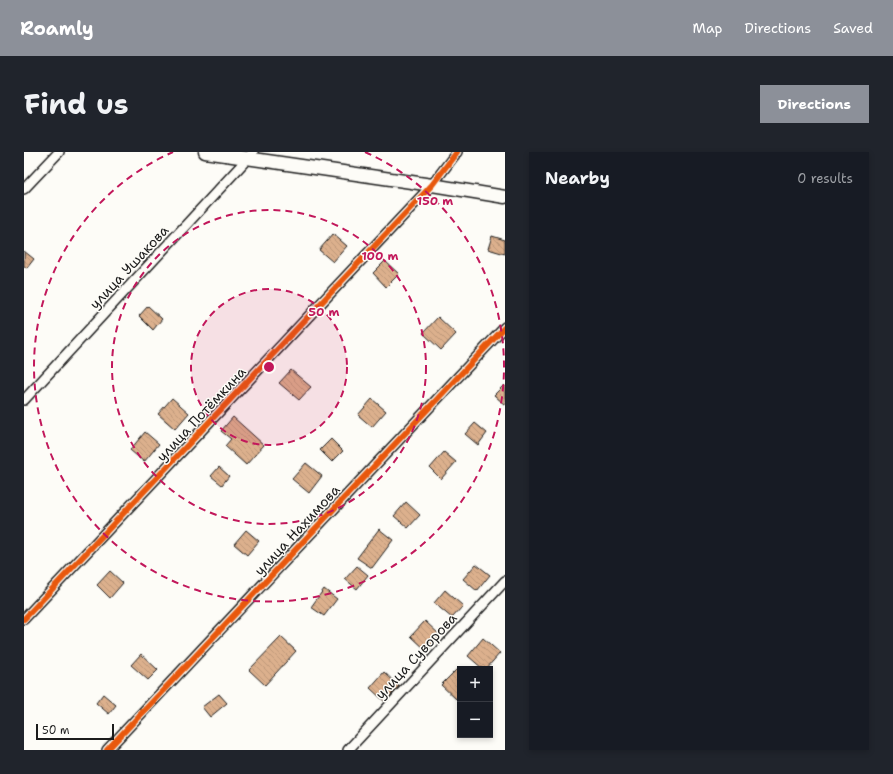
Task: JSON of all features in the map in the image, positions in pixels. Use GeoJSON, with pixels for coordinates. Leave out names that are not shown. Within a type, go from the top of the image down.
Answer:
{"type":"FeatureCollection","features":[{"type":"Feature","properties":{"kind":"street"},"geometry":{"type":"LineString","coordinates":[[24,189],[59,152]]}},
{"type":"Feature","properties":{"kind":"street"},"geometry":{"type":"LineString","coordinates":[[205,152],[251,155],[505,197]]}},
{"type":"Feature","properties":{"kind":"street","name":"улица Потёмкина"},"geometry":{"type":"LineString","coordinates":[[24,619],[432,185],[457,152]]}},
{"type":"Feature","properties":{"kind":"street","name":"улица Ушакова"},"geometry":{"type":"LineString","coordinates":[[24,400],[251,155]]}},
{"type":"Feature","properties":{"kind":"street","name":"улица Нахимова"},"geometry":{"type":"LineString","coordinates":[[107,750],[505,327]]}},
{"type":"Feature","properties":{"kind":"street","name":"улица Суворова"},"geometry":{"type":"LineString","coordinates":[[348,750],[505,581]]}},
{"type":"Feature","properties":{"kind":"building"},"geometry":{"type":"Polygon","coordinates":[[[333,234],[347,246],[333,262],[319,250],[333,234]]]}},
{"type":"Feature","properties":{"kind":"building"},"geometry":{"type":"Polygon","coordinates":[[[492,236],[505,240],[505,254],[488,249],[492,236]]]}},
{"type":"Feature","properties":{"kind":"building"},"geometry":{"type":"Polygon","coordinates":[[[24,251],[34,259],[27,268],[24,266],[24,251]]]}},
{"type":"Feature","properties":{"kind":"building"},"geometry":{"type":"Polygon","coordinates":[[[385,261],[399,274],[386,287],[373,273],[385,261]]]}},
{"type":"Feature","properties":{"kind":"building"},"geometry":{"type":"Polygon","coordinates":[[[148,306],[162,319],[153,330],[139,316],[148,306]]]}},
{"type":"Feature","properties":{"kind":"building"},"geometry":{"type":"Polygon","coordinates":[[[438,317],[456,334],[441,350],[423,333],[438,317]]]}},
{"type":"Feature","properties":{"kind":"building"},"geometry":{"type":"Polygon","coordinates":[[[291,370],[311,387],[299,400],[279,383],[291,370]]]}},
{"type":"Feature","properties":{"kind":"building"},"geometry":{"type":"Polygon","coordinates":[[[504,385],[505,386],[505,405],[494,395],[504,385]]]}},
{"type":"Feature","properties":{"kind":"building"},"geometry":{"type":"Polygon","coordinates":[[[172,398],[189,413],[175,429],[158,414],[172,398]]]}},
{"type":"Feature","properties":{"kind":"building"},"geometry":{"type":"Polygon","coordinates":[[[372,399],[386,411],[372,427],[358,415],[372,399]]]}},
{"type":"Feature","properties":{"kind":"building"},"geometry":{"type":"Polygon","coordinates":[[[233,417],[264,445],[246,465],[225,446],[231,439],[221,431],[233,417]]]}},
{"type":"Feature","properties":{"kind":"building"},"geometry":{"type":"Polygon","coordinates":[[[475,423],[487,433],[478,445],[465,434],[475,423]]]}},
{"type":"Feature","properties":{"kind":"building"},"geometry":{"type":"Polygon","coordinates":[[[145,432],[159,444],[144,462],[130,450],[145,432]]]}},
{"type":"Feature","properties":{"kind":"building"},"geometry":{"type":"Polygon","coordinates":[[[331,439],[343,451],[332,462],[320,450],[331,439]]]}},
{"type":"Feature","properties":{"kind":"building"},"geometry":{"type":"Polygon","coordinates":[[[444,452],[456,462],[441,479],[430,468],[444,452]]]}},
{"type":"Feature","properties":{"kind":"building"},"geometry":{"type":"Polygon","coordinates":[[[306,463],[322,476],[309,493],[292,479],[306,463]]]}},
{"type":"Feature","properties":{"kind":"building"},"geometry":{"type":"Polygon","coordinates":[[[219,467],[229,476],[222,485],[211,476],[219,467]]]}},
{"type":"Feature","properties":{"kind":"building"},"geometry":{"type":"Polygon","coordinates":[[[406,502],[420,515],[408,528],[394,516],[406,502]]]}},
{"type":"Feature","properties":{"kind":"building"},"geometry":{"type":"Polygon","coordinates":[[[379,529],[393,540],[372,568],[357,558],[379,529]]]}},
{"type":"Feature","properties":{"kind":"building"},"geometry":{"type":"Polygon","coordinates":[[[246,530],[259,541],[247,555],[234,544],[246,530]]]}},
{"type":"Feature","properties":{"kind":"building"},"geometry":{"type":"Polygon","coordinates":[[[476,564],[490,575],[477,591],[463,579],[476,564]]]}},
{"type":"Feature","properties":{"kind":"building"},"geometry":{"type":"Polygon","coordinates":[[[357,566],[368,575],[357,589],[345,579],[357,566]]]}},
{"type":"Feature","properties":{"kind":"building"},"geometry":{"type":"Polygon","coordinates":[[[110,571],[123,583],[110,598],[97,585],[110,571]]]}},
{"type":"Feature","properties":{"kind":"building"},"geometry":{"type":"Polygon","coordinates":[[[324,589],[337,599],[324,616],[311,607],[324,589]]]}},
{"type":"Feature","properties":{"kind":"building"},"geometry":{"type":"Polygon","coordinates":[[[445,590],[463,606],[452,618],[434,603],[445,590]]]}},
{"type":"Feature","properties":{"kind":"building"},"geometry":{"type":"Polygon","coordinates":[[[425,621],[441,636],[427,651],[411,636],[425,621]]]}},
{"type":"Feature","properties":{"kind":"building"},"geometry":{"type":"Polygon","coordinates":[[[281,637],[296,651],[265,685],[249,670],[281,637]]]}},
{"type":"Feature","properties":{"kind":"building"},"geometry":{"type":"Polygon","coordinates":[[[483,638],[500,653],[489,666],[480,666],[468,656],[483,638]]]}},
{"type":"Feature","properties":{"kind":"building"},"geometry":{"type":"Polygon","coordinates":[[[141,654],[158,670],[148,680],[131,665],[141,654]]]}},
{"type":"Feature","properties":{"kind":"building"},"geometry":{"type":"Polygon","coordinates":[[[457,669],[456,699],[441,685],[457,669]]]}},
{"type":"Feature","properties":{"kind":"building"},"geometry":{"type":"Polygon","coordinates":[[[384,672],[399,686],[385,702],[370,688],[384,672]]]}},
{"type":"Feature","properties":{"kind":"building"},"geometry":{"type":"Polygon","coordinates":[[[103,694],[116,705],[109,714],[96,703],[103,694]]]}},
{"type":"Feature","properties":{"kind":"building"},"geometry":{"type":"Polygon","coordinates":[[[219,694],[227,703],[210,717],[202,707],[219,694]]]}},
{"type":"Feature","properties":{"kind":"cycle path"},"geometry":{"type":"LineString","coordinates":[[24,619],[432,185],[457,152]]}},
{"type":"Feature","properties":{"kind":"cycle path"},"geometry":{"type":"LineString","coordinates":[[107,750],[505,327]]}}]}
